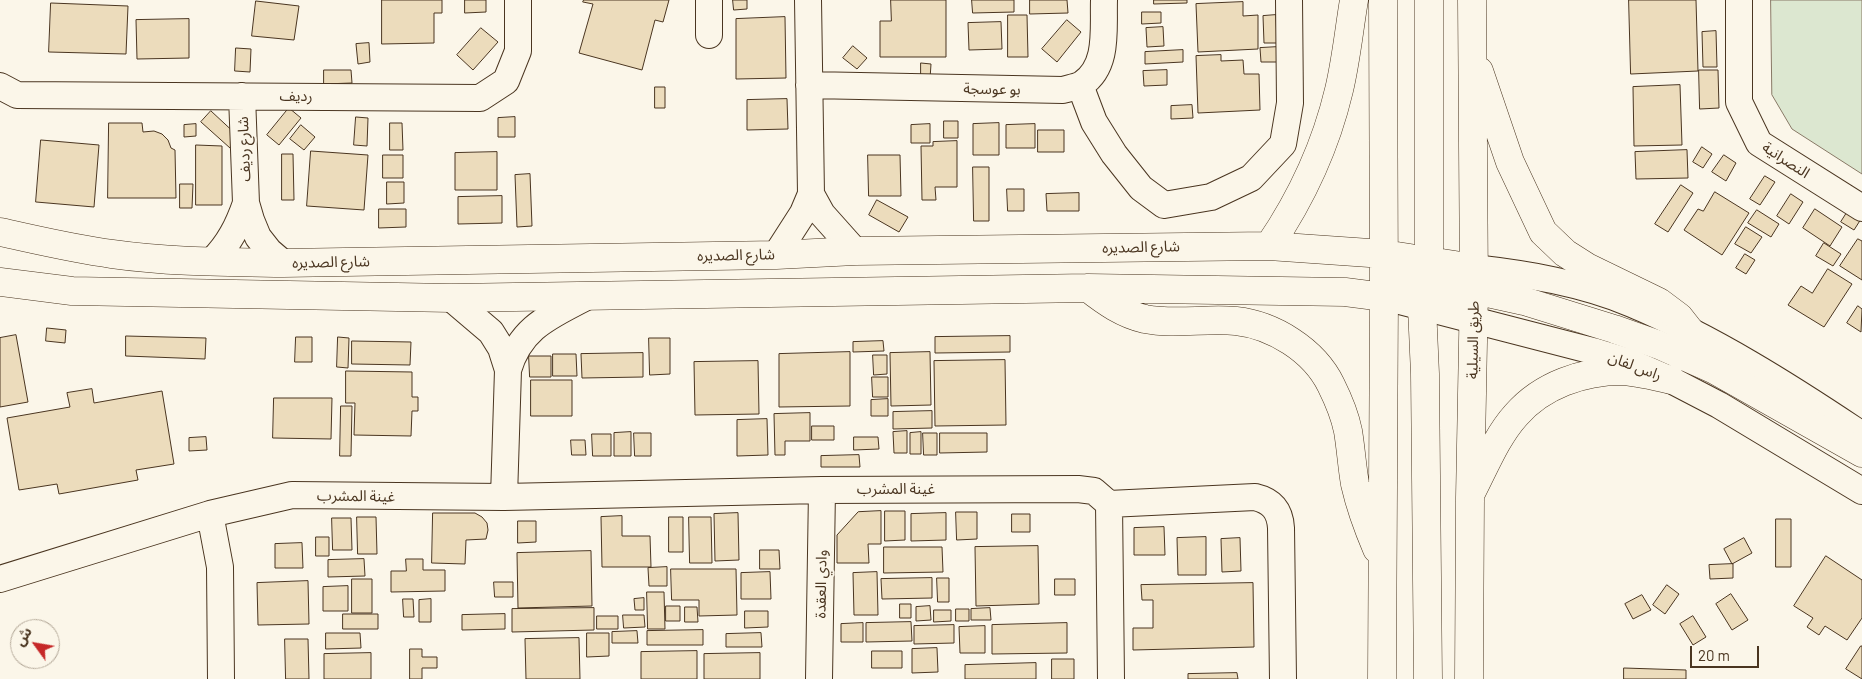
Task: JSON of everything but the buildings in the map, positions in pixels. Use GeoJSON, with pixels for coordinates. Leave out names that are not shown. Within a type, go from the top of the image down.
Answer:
{"type":"FeatureCollection","features":[{"type":"Feature","properties":{"kind":"main road"},"geometry":{"type":"LineString","coordinates":[[1269,246],[1288,218],[1302,191],[1322,142],[1339,90],[1354,0]]}},
{"type":"Feature","properties":{"kind":"main road"},"geometry":{"type":"LineString","coordinates":[[1382,0],[1384,254],[1382,679]]}},
{"type":"Feature","properties":{"kind":"main road"},"geometry":{"type":"LineString","coordinates":[[1428,679],[1424,284],[1429,0]]}},
{"type":"Feature","properties":{"kind":"main road","name":"طريق السيلية"},"geometry":{"type":"LineString","coordinates":[[1469,679],[1474,279],[1472,0]]}},
{"type":"Feature","properties":{"kind":"main road"},"geometry":{"type":"LineString","coordinates":[[1472,52],[1510,162],[1543,232],[1566,253],[1587,267],[1659,302],[1669,309],[1690,331]]}},
{"type":"Feature","properties":{"kind":"main road","name":"شارع الصديره"},"geometry":{"type":"LineString","coordinates":[[0,232],[114,255],[212,262],[283,263],[1269,246],[1384,254],[1424,284],[1474,279],[1524,301],[1614,328],[1659,345],[1714,370],[1862,453]]}},
{"type":"Feature","properties":{"kind":"main road"},"geometry":{"type":"LineString","coordinates":[[0,282],[72,291],[451,298],[1088,288],[1344,292],[1384,297],[1402,287],[1424,284],[1448,304],[1473,320]]}},
{"type":"Feature","properties":{"kind":"main road"},"geometry":{"type":"LineString","coordinates":[[1088,288],[1112,306],[1128,314],[1145,319],[1163,321],[1236,321],[1259,326],[1274,332],[1300,348],[1316,364],[1330,383],[1339,404],[1347,430],[1352,466],[1362,511],[1382,562]]}},
{"type":"Feature","properties":{"kind":"main road"},"geometry":{"type":"LineString","coordinates":[[1470,497],[1499,439],[1516,415],[1537,396],[1557,384],[1579,376],[1601,372],[1624,371],[1671,380]]}},
{"type":"Feature","properties":{"kind":"street","name":"رديف"},"geometry":{"type":"LineString","coordinates":[[0,86],[17,95],[480,98],[506,81],[518,51],[518,0]]}},
{"type":"Feature","properties":{"kind":"street"},"geometry":{"type":"LineString","coordinates":[[709,0],[709,35]]}},
{"type":"Feature","properties":{"kind":"street"},"geometry":{"type":"LineString","coordinates":[[776,255],[803,213],[811,194],[808,0]]}},
{"type":"Feature","properties":{"kind":"street"},"geometry":{"type":"LineString","coordinates":[[1104,0],[1101,57],[1095,73],[1080,85],[1094,122],[1114,154],[1141,188],[1164,205],[1211,197],[1251,178],[1283,144],[1290,103],[1288,0]]}},
{"type":"Feature","properties":{"kind":"street","name":"النصرانية"},"geometry":{"type":"LineString","coordinates":[[1739,0],[1739,102],[1759,143],[1862,208]]}},
{"type":"Feature","properties":{"kind":"street","name":"بو عوسجة"},"geometry":{"type":"LineString","coordinates":[[809,85],[1063,90],[1080,85]]}},
{"type":"Feature","properties":{"kind":"street","name":"شارع رديف"},"geometry":{"type":"LineString","coordinates":[[242,96],[246,203],[258,237],[269,251],[283,263]]}},
{"type":"Feature","properties":{"kind":"street"},"geometry":{"type":"LineString","coordinates":[[811,194],[822,214],[854,252]]}},
{"type":"Feature","properties":{"kind":"street","name":"شارع رديف"},"geometry":{"type":"LineString","coordinates":[[212,262],[233,235],[246,203]]}},
{"type":"Feature","properties":{"kind":"street"},"geometry":{"type":"LineString","coordinates":[[1474,279],[1526,274],[1570,285],[1631,304],[1690,331],[1808,400],[1862,435]]}},
{"type":"Feature","properties":{"kind":"street"},"geometry":{"type":"LineString","coordinates":[[504,497],[508,370],[517,346],[534,326],[588,296]]}},
{"type":"Feature","properties":{"kind":"street"},"geometry":{"type":"LineString","coordinates":[[451,298],[491,332],[500,348],[508,370]]}},
{"type":"Feature","properties":{"kind":"street","name":"راس لفان"},"geometry":{"type":"LineString","coordinates":[[1473,320],[1613,357],[1671,380],[1719,405],[1862,491]]}},
{"type":"Feature","properties":{"kind":"street","name":"غينة المشرب"},"geometry":{"type":"LineString","coordinates":[[0,579],[210,514],[292,495],[504,497],[822,490],[1078,489],[1094,492],[1109,504]]}},
{"type":"Feature","properties":{"kind":"street","name":"وادي العقدة"},"geometry":{"type":"LineString","coordinates":[[820,679],[822,490]]}},
{"type":"Feature","properties":{"kind":"street"},"geometry":{"type":"LineString","coordinates":[[1111,679],[1109,504],[1255,496],[1271,504],[1280,519],[1283,679]]}},
{"type":"Feature","properties":{"kind":"street"},"geometry":{"type":"LineString","coordinates":[[210,514],[220,567],[221,679]]}},
{"type":"Feature","properties":{"kind":"green space"},"geometry":{"type":"Polygon","coordinates":[[[1771,0],[1862,0],[1862,174],[1792,129],[1772,95],[1771,0]]]}}]}
